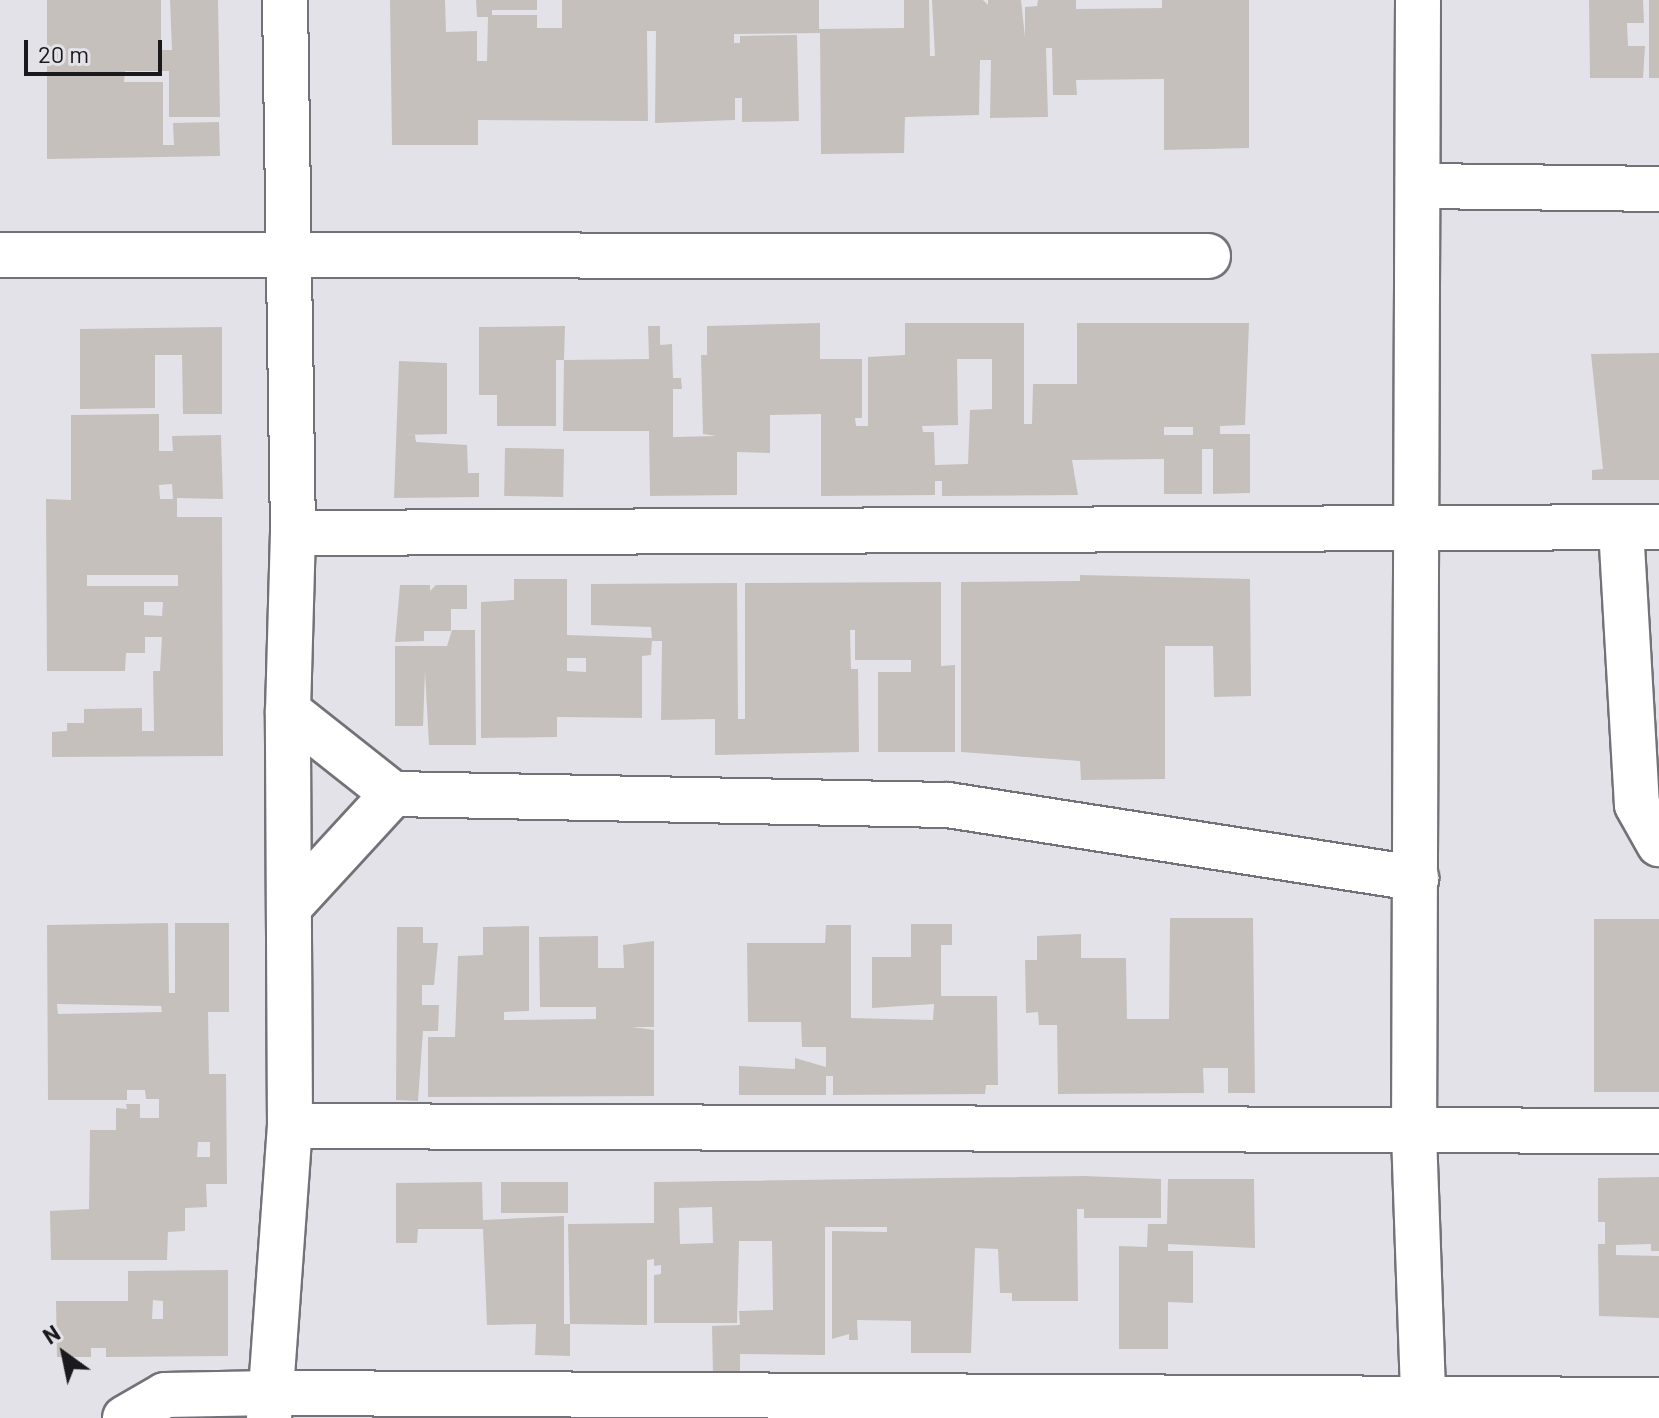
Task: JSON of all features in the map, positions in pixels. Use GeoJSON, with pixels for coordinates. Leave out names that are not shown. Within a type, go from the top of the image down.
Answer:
{"type":"FeatureCollection","features":[{"type":"Feature","properties":{"kind":"street"},"geometry":{"type":"LineString","coordinates":[[271,1405],[290,1126],[288,711],[293,533],[285,0]]}},
{"type":"Feature","properties":{"kind":"street"},"geometry":{"type":"LineString","coordinates":[[1418,0],[1420,529],[1414,1134],[1424,1406]]}},
{"type":"Feature","properties":{"kind":"street"},"geometry":{"type":"LineString","coordinates":[[1419,186],[1659,189]]}},
{"type":"Feature","properties":{"kind":"street"},"geometry":{"type":"LineString","coordinates":[[0,255],[290,258],[1208,256]]}},
{"type":"Feature","properties":{"kind":"street"},"geometry":{"type":"LineString","coordinates":[[293,533],[1640,528],[1637,805],[1659,844]]}},
{"type":"Feature","properties":{"kind":"street"},"geometry":{"type":"LineString","coordinates":[[288,711],[393,794],[948,805],[1416,878]]}},
{"type":"Feature","properties":{"kind":"street"},"geometry":{"type":"LineString","coordinates":[[290,906],[393,794]]}},
{"type":"Feature","properties":{"kind":"street"},"geometry":{"type":"LineString","coordinates":[[290,1126],[1414,1134],[1659,1131]]}},
{"type":"Feature","properties":{"kind":"street"},"geometry":{"type":"LineString","coordinates":[[125,1418],[165,1395],[271,1405],[1424,1406],[1659,1400]]}},
{"type":"Feature","properties":{"kind":"building"},"geometry":{"type":"Polygon","coordinates":[[[47,0],[161,0],[161,50],[172,50],[170,0],[218,0],[220,117],[169,117],[169,71],[125,71],[124,82],[163,82],[163,145],[174,145],[173,123],[219,122],[220,156],[47,159],[47,0]]]}},
{"type":"Feature","properties":{"kind":"building"},"geometry":{"type":"Polygon","coordinates":[[[390,0],[445,0],[446,32],[477,31],[477,61],[487,61],[488,17],[477,17],[476,0],[537,0],[537,10],[492,10],[492,15],[537,15],[537,28],[562,28],[562,0],[819,0],[819,29],[904,28],[904,0],[929,0],[930,56],[935,56],[932,0],[983,0],[988,5],[988,0],[1021,0],[1025,37],[1025,7],[1037,6],[1038,0],[1076,0],[1076,9],[1162,8],[1162,0],[1249,0],[1249,148],[1164,150],[1164,79],[1076,80],[1077,95],[1053,95],[1052,48],[1046,48],[1048,117],[990,118],[991,60],[980,60],[979,115],[905,117],[904,153],[821,154],[820,33],[734,34],[734,43],[740,43],[740,36],[797,35],[799,121],[742,122],[742,98],[735,98],[735,120],[655,123],[656,31],[647,31],[648,121],[478,120],[478,145],[392,145],[390,0]]]}},
{"type":"Feature","properties":{"kind":"building"},"geometry":{"type":"Polygon","coordinates":[[[1589,0],[1643,0],[1644,23],[1627,23],[1628,46],[1645,46],[1643,78],[1590,78],[1589,0]]]}},
{"type":"Feature","properties":{"kind":"building"},"geometry":{"type":"Polygon","coordinates":[[[1649,0],[1659,0],[1659,78],[1649,78],[1649,0]]]}},
{"type":"Feature","properties":{"kind":"building"},"geometry":{"type":"Polygon","coordinates":[[[820,323],[820,359],[862,359],[862,418],[855,418],[856,426],[868,426],[868,357],[905,355],[905,323],[1024,323],[1024,424],[1032,424],[1033,384],[1077,384],[1077,323],[1249,323],[1245,425],[1220,426],[1220,434],[1250,434],[1250,493],[1213,494],[1213,449],[1202,449],[1202,494],[1164,494],[1164,459],[1072,460],[1078,495],[942,496],[942,481],[935,481],[935,495],[821,496],[821,414],[770,415],[770,453],[737,452],[737,495],[650,496],[649,431],[563,431],[564,360],[649,359],[648,326],[660,326],[660,345],[672,344],[673,378],[681,378],[682,389],[673,389],[673,437],[717,436],[703,434],[701,355],[707,355],[707,326],[820,323]],[[957,359],[958,425],[922,426],[923,432],[934,432],[935,465],[968,464],[970,410],[992,409],[992,359],[957,359]],[[1164,427],[1164,435],[1193,435],[1193,427],[1164,427]]]}},
{"type":"Feature","properties":{"kind":"building"},"geometry":{"type":"Polygon","coordinates":[[[565,326],[564,360],[556,360],[556,426],[497,426],[497,395],[479,395],[479,327],[565,326]]]}},
{"type":"Feature","properties":{"kind":"building"},"geometry":{"type":"Polygon","coordinates":[[[222,327],[222,414],[183,414],[182,355],[155,355],[155,408],[80,409],[80,329],[222,327]]]}},
{"type":"Feature","properties":{"kind":"building"},"geometry":{"type":"Polygon","coordinates":[[[1659,353],[1659,480],[1592,480],[1592,470],[1603,469],[1591,354],[1659,353]]]}},
{"type":"Feature","properties":{"kind":"building"},"geometry":{"type":"Polygon","coordinates":[[[399,361],[447,363],[447,434],[403,435],[415,435],[416,442],[467,445],[468,473],[479,473],[479,497],[394,498],[399,361]]]}},
{"type":"Feature","properties":{"kind":"building"},"geometry":{"type":"Polygon","coordinates":[[[159,414],[159,451],[173,451],[172,436],[221,435],[223,499],[177,498],[177,517],[222,517],[223,756],[52,757],[52,732],[67,731],[67,723],[84,723],[84,709],[142,708],[142,731],[154,731],[153,671],[160,671],[162,637],[145,637],[145,653],[126,653],[125,671],[47,671],[46,499],[71,500],[71,415],[159,414]],[[172,484],[159,485],[160,499],[173,499],[172,484]],[[87,575],[87,586],[178,586],[178,575],[87,575]],[[144,602],[144,615],[162,616],[163,602],[144,602]]]}},
{"type":"Feature","properties":{"kind":"building"},"geometry":{"type":"Polygon","coordinates":[[[505,448],[564,449],[563,497],[504,496],[505,448]]]}},
{"type":"Feature","properties":{"kind":"building"},"geometry":{"type":"Polygon","coordinates":[[[1080,575],[1250,579],[1251,696],[1214,697],[1213,646],[1165,646],[1165,779],[1081,780],[1080,761],[961,752],[961,582],[1080,581],[1080,575]]]}},
{"type":"Feature","properties":{"kind":"building"},"geometry":{"type":"Polygon","coordinates":[[[514,579],[567,579],[567,635],[652,638],[651,627],[591,625],[591,584],[737,583],[738,719],[745,719],[745,583],[941,582],[941,666],[955,665],[955,752],[878,752],[878,672],[911,672],[911,660],[855,660],[855,630],[850,630],[851,669],[858,669],[859,752],[715,755],[715,719],[661,720],[662,641],[652,641],[651,655],[642,656],[642,718],[557,717],[557,737],[481,738],[481,602],[514,600],[514,579]],[[567,658],[567,671],[586,672],[586,658],[567,658]]]}},
{"type":"Feature","properties":{"kind":"building"},"geometry":{"type":"Polygon","coordinates":[[[400,585],[430,585],[430,591],[436,585],[467,585],[467,609],[451,609],[451,631],[424,631],[424,641],[395,642],[400,585]]]}},
{"type":"Feature","properties":{"kind":"building"},"geometry":{"type":"Polygon","coordinates":[[[452,630],[475,630],[476,745],[429,745],[425,671],[423,726],[395,726],[395,646],[447,646],[452,630]]]}},
{"type":"Feature","properties":{"kind":"building"},"geometry":{"type":"Polygon","coordinates":[[[1170,918],[1253,918],[1255,1093],[1228,1093],[1228,1068],[1203,1068],[1204,1093],[1058,1094],[1057,1025],[1039,1025],[1038,1012],[1026,1013],[1025,960],[1037,960],[1037,936],[1081,934],[1081,958],[1126,958],[1127,1019],[1169,1019],[1170,918]]]}},
{"type":"Feature","properties":{"kind":"building"},"geometry":{"type":"Polygon","coordinates":[[[1594,919],[1659,919],[1659,1092],[1594,1092],[1594,919]]]}},
{"type":"Feature","properties":{"kind":"building"},"geometry":{"type":"Polygon","coordinates":[[[168,923],[169,993],[175,993],[175,923],[229,923],[229,1012],[208,1012],[209,1074],[226,1074],[227,1184],[206,1184],[207,1207],[185,1208],[185,1231],[168,1232],[167,1260],[51,1260],[50,1211],[89,1209],[90,1130],[116,1130],[116,1108],[127,1109],[126,1104],[140,1104],[140,1118],[159,1118],[159,1099],[146,1099],[145,1090],[127,1090],[127,1100],[48,1100],[47,925],[168,923]],[[57,1004],[58,1014],[162,1012],[161,1006],[57,1004]],[[198,1142],[197,1157],[210,1157],[210,1142],[198,1142]]]}},
{"type":"Feature","properties":{"kind":"building"},"geometry":{"type":"Polygon","coordinates":[[[911,924],[952,924],[952,945],[941,945],[941,996],[997,996],[998,1085],[986,1085],[985,1094],[833,1095],[833,1076],[826,1076],[826,1095],[739,1095],[739,1066],[795,1069],[795,1058],[826,1067],[826,1047],[802,1047],[801,1022],[748,1022],[747,943],[825,943],[826,925],[851,925],[851,1018],[933,1020],[934,1004],[872,1008],[872,957],[911,957],[911,924]]]}},
{"type":"Feature","properties":{"kind":"building"},"geometry":{"type":"Polygon","coordinates":[[[529,926],[529,1011],[504,1012],[504,1020],[596,1019],[596,1007],[540,1007],[539,937],[598,936],[598,968],[624,968],[623,945],[654,941],[654,1027],[632,1027],[654,1030],[654,1096],[428,1097],[428,1037],[455,1037],[458,956],[483,955],[483,927],[529,926]]]}},
{"type":"Feature","properties":{"kind":"building"},"geometry":{"type":"Polygon","coordinates":[[[397,927],[423,927],[423,943],[438,943],[434,985],[422,985],[422,1005],[439,1005],[438,1031],[423,1031],[418,1101],[396,1100],[397,927]]]}},
{"type":"Feature","properties":{"kind":"building"},"geometry":{"type":"Polygon","coordinates":[[[1084,1176],[1161,1179],[1161,1218],[1084,1218],[1084,1209],[1077,1209],[1078,1301],[1012,1301],[1012,1293],[1000,1293],[998,1249],[975,1248],[971,1353],[911,1353],[911,1321],[857,1320],[858,1340],[849,1340],[849,1334],[832,1339],[832,1231],[887,1232],[887,1227],[825,1227],[825,1355],[740,1354],[740,1374],[713,1373],[712,1326],[740,1325],[739,1311],[773,1310],[772,1241],[739,1241],[737,1323],[654,1323],[654,1275],[661,1274],[661,1265],[654,1266],[654,1259],[647,1260],[647,1325],[570,1324],[568,1224],[654,1223],[654,1182],[1084,1176]],[[712,1207],[679,1208],[680,1244],[713,1243],[712,1207]]]}},
{"type":"Feature","properties":{"kind":"building"},"geometry":{"type":"Polygon","coordinates":[[[1659,1177],[1659,1251],[1651,1251],[1651,1244],[1616,1245],[1616,1255],[1659,1256],[1659,1318],[1599,1316],[1598,1244],[1605,1244],[1605,1222],[1598,1222],[1598,1178],[1659,1177]]]}},
{"type":"Feature","properties":{"kind":"building"},"geometry":{"type":"Polygon","coordinates":[[[1168,1179],[1254,1179],[1255,1248],[1168,1244],[1168,1251],[1193,1251],[1193,1303],[1168,1302],[1168,1349],[1119,1349],[1119,1246],[1147,1247],[1148,1224],[1167,1224],[1168,1179]]]}},
{"type":"Feature","properties":{"kind":"building"},"geometry":{"type":"Polygon","coordinates":[[[482,1182],[483,1220],[564,1216],[564,1324],[570,1324],[570,1356],[535,1355],[536,1324],[487,1325],[483,1229],[418,1229],[417,1243],[396,1243],[396,1183],[482,1182]]]}},
{"type":"Feature","properties":{"kind":"building"},"geometry":{"type":"Polygon","coordinates":[[[501,1182],[568,1182],[568,1213],[501,1213],[501,1182]]]}},
{"type":"Feature","properties":{"kind":"building"},"geometry":{"type":"Polygon","coordinates":[[[228,1270],[228,1356],[106,1357],[106,1348],[91,1348],[91,1357],[57,1357],[56,1301],[128,1301],[128,1271],[228,1270]],[[153,1300],[152,1319],[163,1319],[163,1301],[153,1300]]]}}]}
